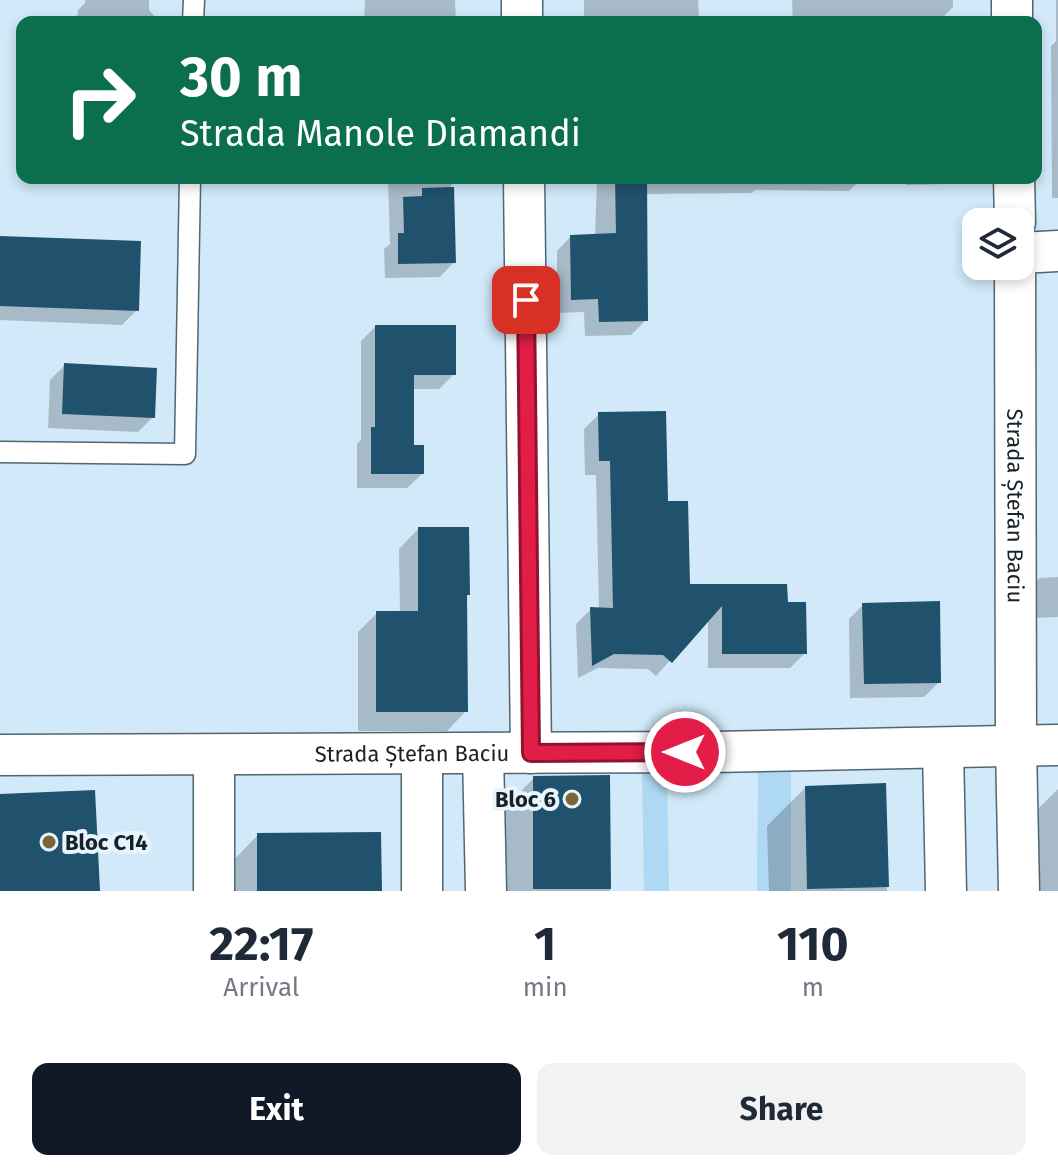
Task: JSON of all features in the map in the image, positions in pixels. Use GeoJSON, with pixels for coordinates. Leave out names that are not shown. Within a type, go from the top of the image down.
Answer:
{"type":"FeatureCollection","features":[{"type":"Feature","properties":{"kind":"street"},"geometry":{"type":"LineString","coordinates":[[524,184],[531,753]]}},
{"type":"Feature","properties":{"kind":"street"},"geometry":{"type":"LineString","coordinates":[[1014,184],[1015,208]]}},
{"type":"Feature","properties":{"kind":"street"},"geometry":{"type":"LineString","coordinates":[[1034,252],[1058,251]]}},
{"type":"Feature","properties":{"kind":"street","name":"Strada Ștefan Baciu"},"geometry":{"type":"LineString","coordinates":[[1015,280],[1016,746]]}},
{"type":"Feature","properties":{"kind":"street","name":"Strada Ștefan Baciu"},"geometry":{"type":"LineString","coordinates":[[0,755],[531,753],[1058,745]]}},
{"type":"Feature","properties":{"kind":"street"},"geometry":{"type":"LineString","coordinates":[[1016,746],[1019,891]]}},
{"type":"Feature","properties":{"kind":"street"},"geometry":{"type":"LineString","coordinates":[[943,749],[946,891]]}},
{"type":"Feature","properties":{"kind":"street"},"geometry":{"type":"LineString","coordinates":[[483,753],[486,891]]}},
{"type":"Feature","properties":{"kind":"street"},"geometry":{"type":"LineString","coordinates":[[422,754],[422,891]]}},
{"type":"Feature","properties":{"kind":"street"},"geometry":{"type":"LineString","coordinates":[[214,755],[214,891]]}},
{"type":"Feature","properties":{"kind":"lane"},"geometry":{"type":"LineString","coordinates":[[0,452],[185,454],[190,184]]}},
{"type":"Feature","properties":{"kind":"shaded area"},"geometry":{"type":"Polygon","coordinates":[[[758,769],[791,770],[791,891],[757,891],[758,769]]]}},
{"type":"Feature","properties":{"kind":"shaded area"},"geometry":{"type":"Polygon","coordinates":[[[642,771],[667,771],[669,891],[644,891],[642,771]]]}},
{"type":"Feature","properties":{"kind":"building"},"geometry":{"type":"Polygon","coordinates":[[[615,184],[647,184],[648,321],[599,322],[598,299],[571,300],[570,235],[616,233],[615,184]]]}},
{"type":"Feature","properties":{"kind":"building"},"geometry":{"type":"Polygon","coordinates":[[[454,187],[456,263],[398,264],[398,233],[404,233],[403,197],[422,196],[422,188],[454,187]]]}},
{"type":"Feature","properties":{"kind":"building"},"geometry":{"type":"Polygon","coordinates":[[[0,236],[141,241],[139,311],[0,306],[0,236]]]}},
{"type":"Feature","properties":{"kind":"building"},"geometry":{"type":"Polygon","coordinates":[[[375,325],[456,325],[456,375],[414,375],[414,445],[424,445],[424,474],[371,474],[371,427],[375,427],[375,325]]]}},
{"type":"Feature","properties":{"kind":"building"},"geometry":{"type":"Polygon","coordinates":[[[64,363],[157,368],[155,418],[62,414],[64,363]]]}},
{"type":"Feature","properties":{"kind":"building"},"geometry":{"type":"Polygon","coordinates":[[[666,411],[668,501],[688,501],[690,584],[787,584],[788,602],[806,602],[807,654],[722,654],[722,606],[672,663],[663,655],[614,654],[592,666],[590,607],[613,608],[610,461],[599,461],[598,412],[666,411]]]}},
{"type":"Feature","properties":{"kind":"building"},"geometry":{"type":"Polygon","coordinates":[[[418,527],[469,527],[468,712],[376,712],[376,611],[418,611],[418,527]]]}},
{"type":"Feature","properties":{"kind":"building"},"geometry":{"type":"Polygon","coordinates":[[[940,601],[941,683],[864,684],[862,603],[940,601]]]}},
{"type":"Feature","properties":{"kind":"building","name":"Bloc 6"},"geometry":{"type":"Polygon","coordinates":[[[610,775],[611,889],[533,889],[533,776],[610,775]]]}},
{"type":"Feature","properties":{"kind":"building"},"geometry":{"type":"Polygon","coordinates":[[[886,783],[889,887],[807,889],[805,786],[886,783]]]}},
{"type":"Feature","properties":{"kind":"building","name":"Bloc C14"},"geometry":{"type":"Polygon","coordinates":[[[95,790],[100,891],[0,891],[0,794],[95,790]]]}},
{"type":"Feature","properties":{"kind":"building"},"geometry":{"type":"Polygon","coordinates":[[[381,832],[382,891],[257,891],[257,833],[381,832]]]}},
{"type":"Feature","properties":{"kind":"place","name":"Bloc 6"},"geometry":{"type":"Point","coordinates":[572,799]}},
{"type":"Feature","properties":{"kind":"place","name":"Bloc C14"},"geometry":{"type":"Point","coordinates":[49,842]}},
{"type":"Feature","properties":{"kind":"route"},"geometry":{"type":"LineString","coordinates":[[526,300],[531,753],[685,752]]}}]}
